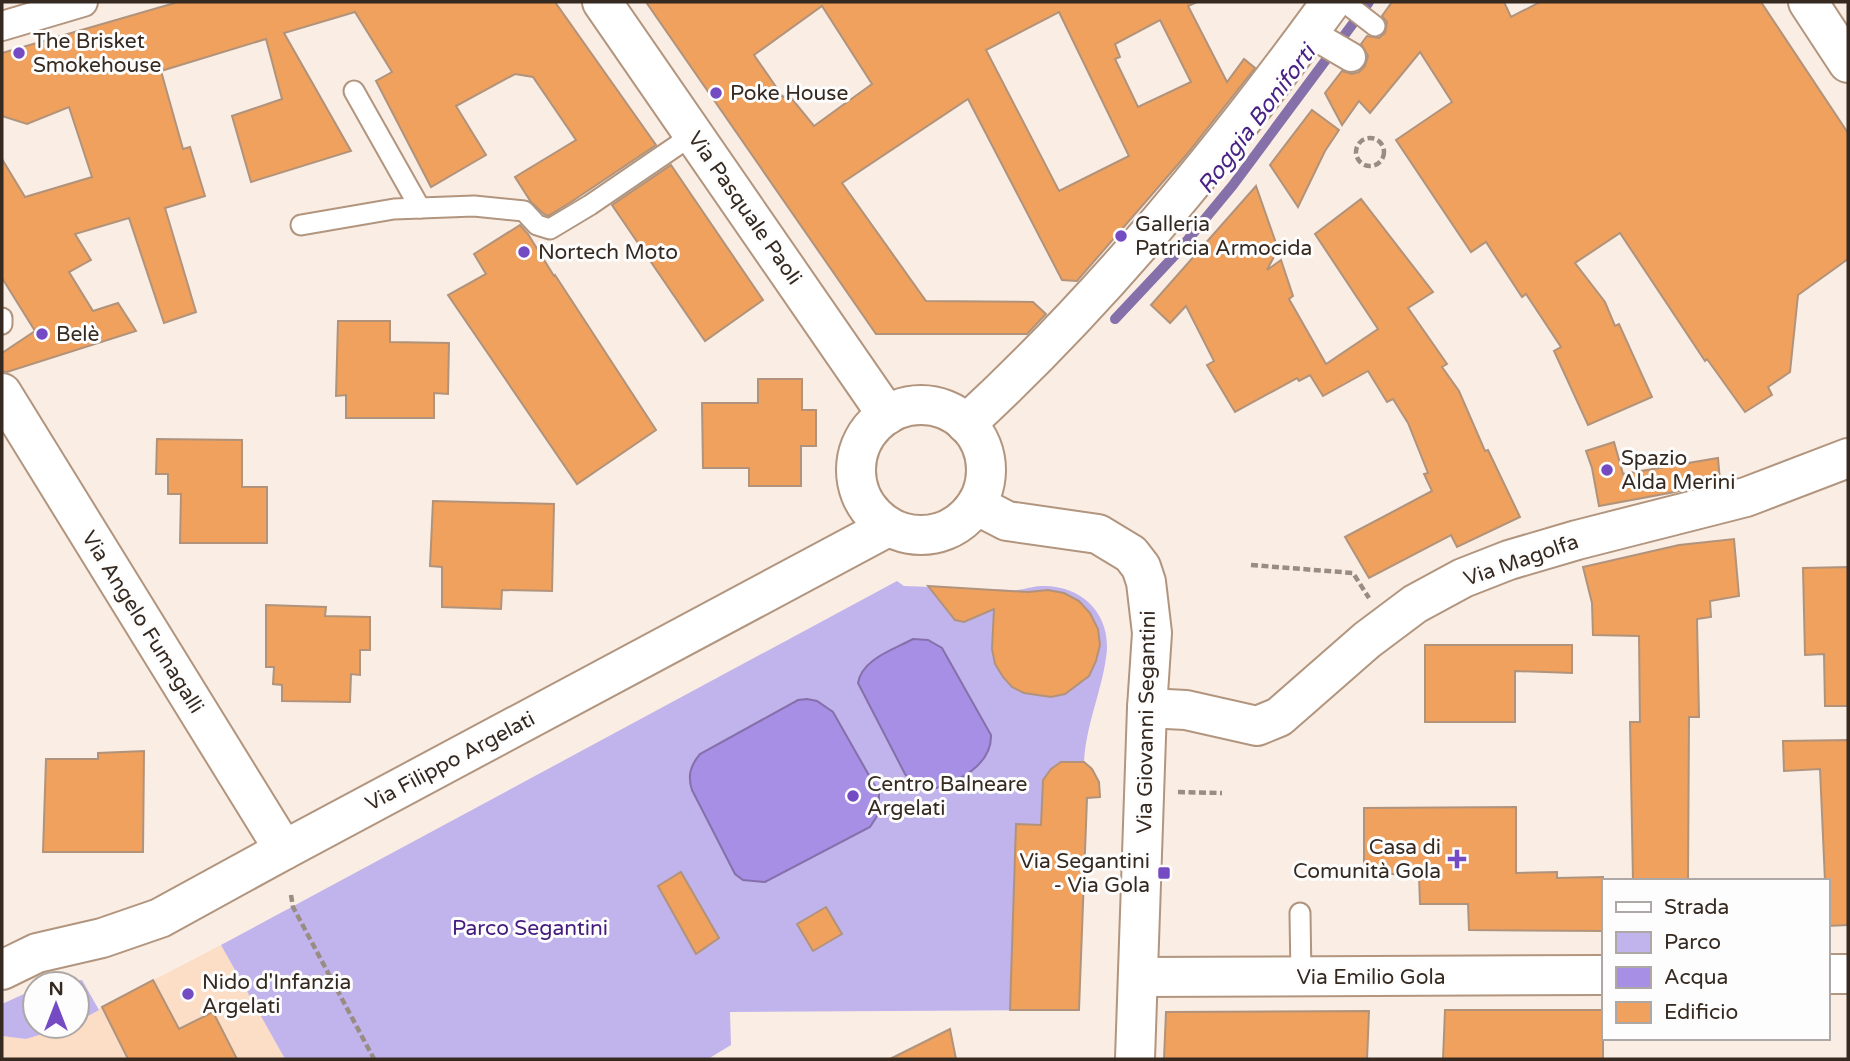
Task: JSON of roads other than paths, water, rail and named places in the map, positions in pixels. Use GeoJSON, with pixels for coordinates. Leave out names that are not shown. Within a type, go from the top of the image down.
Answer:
{"type":"FeatureCollection","features":[{"type":"Feature","properties":{"kind":"street"},"geometry":{"type":"LineString","coordinates":[[2,26],[83,2]]}},
{"type":"Feature","properties":{"kind":"street","name":"Via Pasquale Paoli"},"geometry":{"type":"LineString","coordinates":[[603,2],[887,415]]}},
{"type":"Feature","properties":{"kind":"street"},"geometry":{"type":"LineString","coordinates":[[1808,2],[1848,63]]}},
{"type":"Feature","properties":{"kind":"street"},"geometry":{"type":"LineString","coordinates":[[966,424],[1070,324],[1334,11],[1352,57]]}},
{"type":"Feature","properties":{"kind":"street","name":"Via Angelo Fumagalli"},"geometry":{"type":"LineString","coordinates":[[2,393],[284,849]]}},
{"type":"Feature","properties":{"kind":"street"},"geometry":{"type":"LineString","coordinates":[[908,406],[931,406],[952,413],[966,424],[980,442],[985,458],[986,484],[976,505],[959,523],[937,534],[912,535],[888,527],[875,517],[865,505],[855,475],[856,459],[864,437],[874,424],[908,406]]}},
{"type":"Feature","properties":{"kind":"street","name":"Via Magolfa"},"geometry":{"type":"LineString","coordinates":[[1147,708],[1186,710],[1257,726],[1279,718],[1367,640],[1415,604],[1463,578],[1508,559],[1746,497],[1848,458]]}},
{"type":"Feature","properties":{"kind":"street","name":"Via Giovanni Segantini"},"geometry":{"type":"LineString","coordinates":[[976,505],[1007,521],[1098,534],[1131,554],[1146,582],[1152,633],[1135,1059]]}},
{"type":"Feature","properties":{"kind":"street","name":"Via Filippo Argelati"},"geometry":{"type":"LineString","coordinates":[[2,970],[37,953],[68,944],[103,939],[160,919],[284,849],[888,527]]}},
{"type":"Feature","properties":{"kind":"street"},"geometry":{"type":"LineString","coordinates":[[1829,974],[1848,974]]}},
{"type":"Feature","properties":{"kind":"street","name":"Via Emilio Gola"},"geometry":{"type":"LineString","coordinates":[[1139,977],[1602,975]]}},
{"type":"Feature","properties":{"kind":"lane"},"geometry":{"type":"LineString","coordinates":[[1334,11],[1375,26]]}},
{"type":"Feature","properties":{"kind":"lane"},"geometry":{"type":"LineString","coordinates":[[354,91],[420,208]]}},
{"type":"Feature","properties":{"kind":"lane"},"geometry":{"type":"LineString","coordinates":[[301,225],[394,209],[474,206],[524,211],[537,225],[550,229],[694,134]]}},
{"type":"Feature","properties":{"kind":"lane"},"geometry":{"type":"LineString","coordinates":[[2,318],[2,324]]}},
{"type":"Feature","properties":{"kind":"lane"},"geometry":{"type":"LineString","coordinates":[[1300,913],[1301,977]]}},
{"type":"Feature","properties":{"kind":"water"},"geometry":{"type":"Polygon","coordinates":[[[913,639],[928,640],[942,648],[991,735],[986,755],[972,771],[933,789],[912,783],[905,774],[858,683],[865,668],[872,661],[913,639]]]}},
{"type":"Feature","properties":{"kind":"water"},"geometry":{"type":"Polygon","coordinates":[[[798,700],[817,701],[833,712],[879,793],[879,813],[870,827],[765,882],[743,880],[735,874],[692,790],[692,766],[700,754],[798,700]]]}},
{"type":"Feature","properties":{"kind":"waterway","name":"Roggia Boniforti"},"geometry":{"type":"LineString","coordinates":[[1115,319],[1176,254],[1233,185],[1369,2]]}},
{"type":"Feature","properties":{"kind":"place","name":"The Brisket Smokehouse"},"geometry":{"type":"Point","coordinates":[19,53]}},
{"type":"Feature","properties":{"kind":"place","name":"Poke House"},"geometry":{"type":"Point","coordinates":[716,93]}},
{"type":"Feature","properties":{"kind":"place","name":"Galleria Patricia Armocida"},"geometry":{"type":"Point","coordinates":[1121,236]}},
{"type":"Feature","properties":{"kind":"place","name":"Nortech Moto"},"geometry":{"type":"Point","coordinates":[524,252]}},
{"type":"Feature","properties":{"kind":"place","name":"Belè"},"geometry":{"type":"Point","coordinates":[42,334]}},
{"type":"Feature","properties":{"kind":"place","name":"Spazio Alda Merini"},"geometry":{"type":"Point","coordinates":[1607,470]}},
{"type":"Feature","properties":{"kind":"place","name":"Centro Balneare Argelati"},"geometry":{"type":"Point","coordinates":[853,796]}},
{"type":"Feature","properties":{"kind":"place","name":"Casa di Comunità Gola"},"geometry":{"type":"Point","coordinates":[1457,859]}},
{"type":"Feature","properties":{"kind":"place","name":"Via Segantini - Via Gola"},"geometry":{"type":"Point","coordinates":[1164,873]}},
{"type":"Feature","properties":{"kind":"place","name":"Nido d'Infanzia Argelati"},"geometry":{"type":"Point","coordinates":[188,994]}},
{"type":"Feature","properties":{"kind":"park label","name":"Parco Segantini"},"geometry":{"type":"Point","coordinates":[530,928]}}]}
